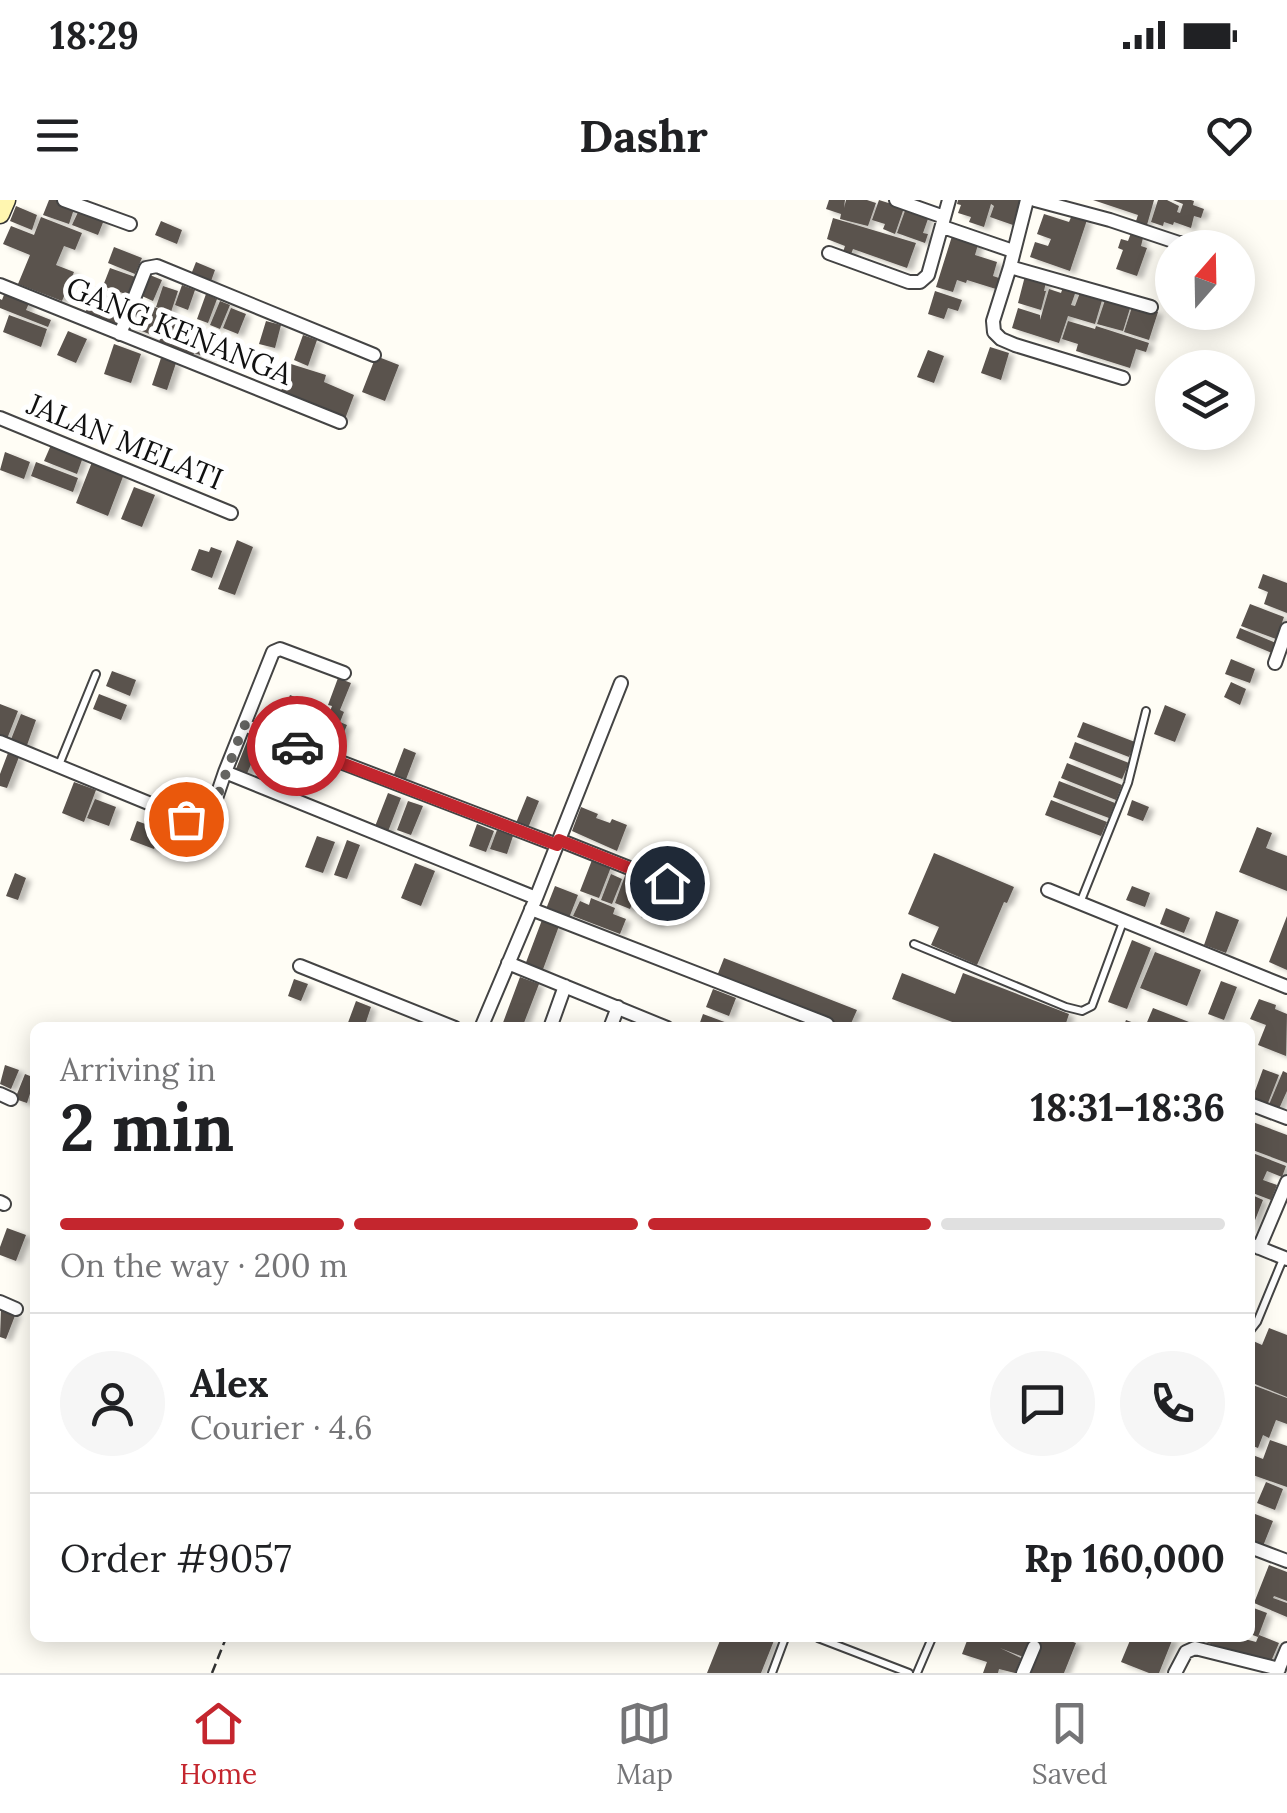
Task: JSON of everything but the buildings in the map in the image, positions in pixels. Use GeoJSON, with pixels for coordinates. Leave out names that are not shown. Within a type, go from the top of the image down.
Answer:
{"type":"FeatureCollection","features":[{"type":"Feature","properties":{"kind":"street"},"geometry":{"type":"LineString","coordinates":[[64,200],[130,224]]}},
{"type":"Feature","properties":{"kind":"street"},"geometry":{"type":"LineString","coordinates":[[896,200],[1013,251]]}},
{"type":"Feature","properties":{"kind":"street"},"geometry":{"type":"LineString","coordinates":[[829,253],[909,282],[920,282],[928,275],[948,200]]}},
{"type":"Feature","properties":{"kind":"street"},"geometry":{"type":"LineString","coordinates":[[1027,200],[993,321],[994,332],[1000,339],[1123,378]]}},
{"type":"Feature","properties":{"kind":"street"},"geometry":{"type":"LineString","coordinates":[[1035,200],[1155,235]]}},
{"type":"Feature","properties":{"kind":"street"},"geometry":{"type":"LineString","coordinates":[[120,334],[146,268],[157,266],[374,355]]}},
{"type":"Feature","properties":{"kind":"street"},"geometry":{"type":"LineString","coordinates":[[1010,267],[1151,307]]}},
{"type":"Feature","properties":{"kind":"street","name":"GANG KENANGA"},"geometry":{"type":"LineString","coordinates":[[0,285],[340,422]]}},
{"type":"Feature","properties":{"kind":"street","name":"JALAN MELATI"},"geometry":{"type":"LineString","coordinates":[[0,418],[231,513]]}},
{"type":"Feature","properties":{"kind":"street"},"geometry":{"type":"LineString","coordinates":[[1275,663],[1287,629]]}},
{"type":"Feature","properties":{"kind":"street"},"geometry":{"type":"LineString","coordinates":[[0,742],[202,824],[210,816],[275,650],[344,674]]}},
{"type":"Feature","properties":{"kind":"street"},"geometry":{"type":"LineString","coordinates":[[483,1022],[621,683]]}},
{"type":"Feature","properties":{"kind":"street"},"geometry":{"type":"LineString","coordinates":[[244,725],[667,883]]}},
{"type":"Feature","properties":{"kind":"street"},"geometry":{"type":"LineString","coordinates":[[225,772],[822,1022]]}},
{"type":"Feature","properties":{"kind":"street"},"geometry":{"type":"LineString","coordinates":[[1048,890],[1287,986]]}},
{"type":"Feature","properties":{"kind":"street"},"geometry":{"type":"LineString","coordinates":[[508,963],[652,1022]]}},
{"type":"Feature","properties":{"kind":"street"},"geometry":{"type":"LineString","coordinates":[[300,966],[440,1022]]}},
{"type":"Feature","properties":{"kind":"street"},"geometry":{"type":"LineString","coordinates":[[552,1022],[564,986]]}},
{"type":"Feature","properties":{"kind":"street"},"geometry":{"type":"LineString","coordinates":[[612,1022],[618,1008]]}},
{"type":"Feature","properties":{"kind":"street"},"geometry":{"type":"LineString","coordinates":[[1255,1106],[1287,1118]]}},
{"type":"Feature","properties":{"kind":"street"},"geometry":{"type":"LineString","coordinates":[[1285,1259],[1255,1246],[1287,1182]]}},
{"type":"Feature","properties":{"kind":"street"},"geometry":{"type":"LineString","coordinates":[[0,1302],[16,1309]]}},
{"type":"Feature","properties":{"kind":"street"},"geometry":{"type":"LineString","coordinates":[[1255,1549],[1287,1560]]}},
{"type":"Feature","properties":{"kind":"street"},"geometry":{"type":"LineString","coordinates":[[1023,1673],[1034,1647]]}},
{"type":"Feature","properties":{"kind":"street"},"geometry":{"type":"LineString","coordinates":[[1175,1673],[1186,1652],[1195,1648],[1278,1671],[1287,1649]]}},
{"type":"Feature","properties":{"kind":"lane"},"geometry":{"type":"LineString","coordinates":[[59,766],[96,674]]}},
{"type":"Feature","properties":{"kind":"lane"},"geometry":{"type":"LineString","coordinates":[[1080,904],[1128,783],[1146,711]]}},
{"type":"Feature","properties":{"kind":"lane"},"geometry":{"type":"LineString","coordinates":[[914,944],[1082,1011],[1092,1006],[1123,921]]}},
{"type":"Feature","properties":{"kind":"lane"},"geometry":{"type":"LineString","coordinates":[[1255,1326],[1285,1259]]}},
{"type":"Feature","properties":{"kind":"lane"},"geometry":{"type":"LineString","coordinates":[[772,1673],[784,1642]]}},
{"type":"Feature","properties":{"kind":"lane"},"geometry":{"type":"LineString","coordinates":[[828,1642],[909,1673]]}},
{"type":"Feature","properties":{"kind":"lane"},"geometry":{"type":"LineString","coordinates":[[917,1673],[930,1642]]}},
{"type":"Feature","properties":{"kind":"path"},"geometry":{"type":"LineString","coordinates":[[212,1673],[224,1642]]}},
{"type":"Feature","properties":{"kind":"way so far"},"geometry":{"type":"LineString","coordinates":[[186,819],[202,824],[210,816],[244,725],[297,746]]}},
{"type":"Feature","properties":{"kind":"route"},"geometry":{"type":"LineString","coordinates":[[297,746],[667,883]]}}]}
